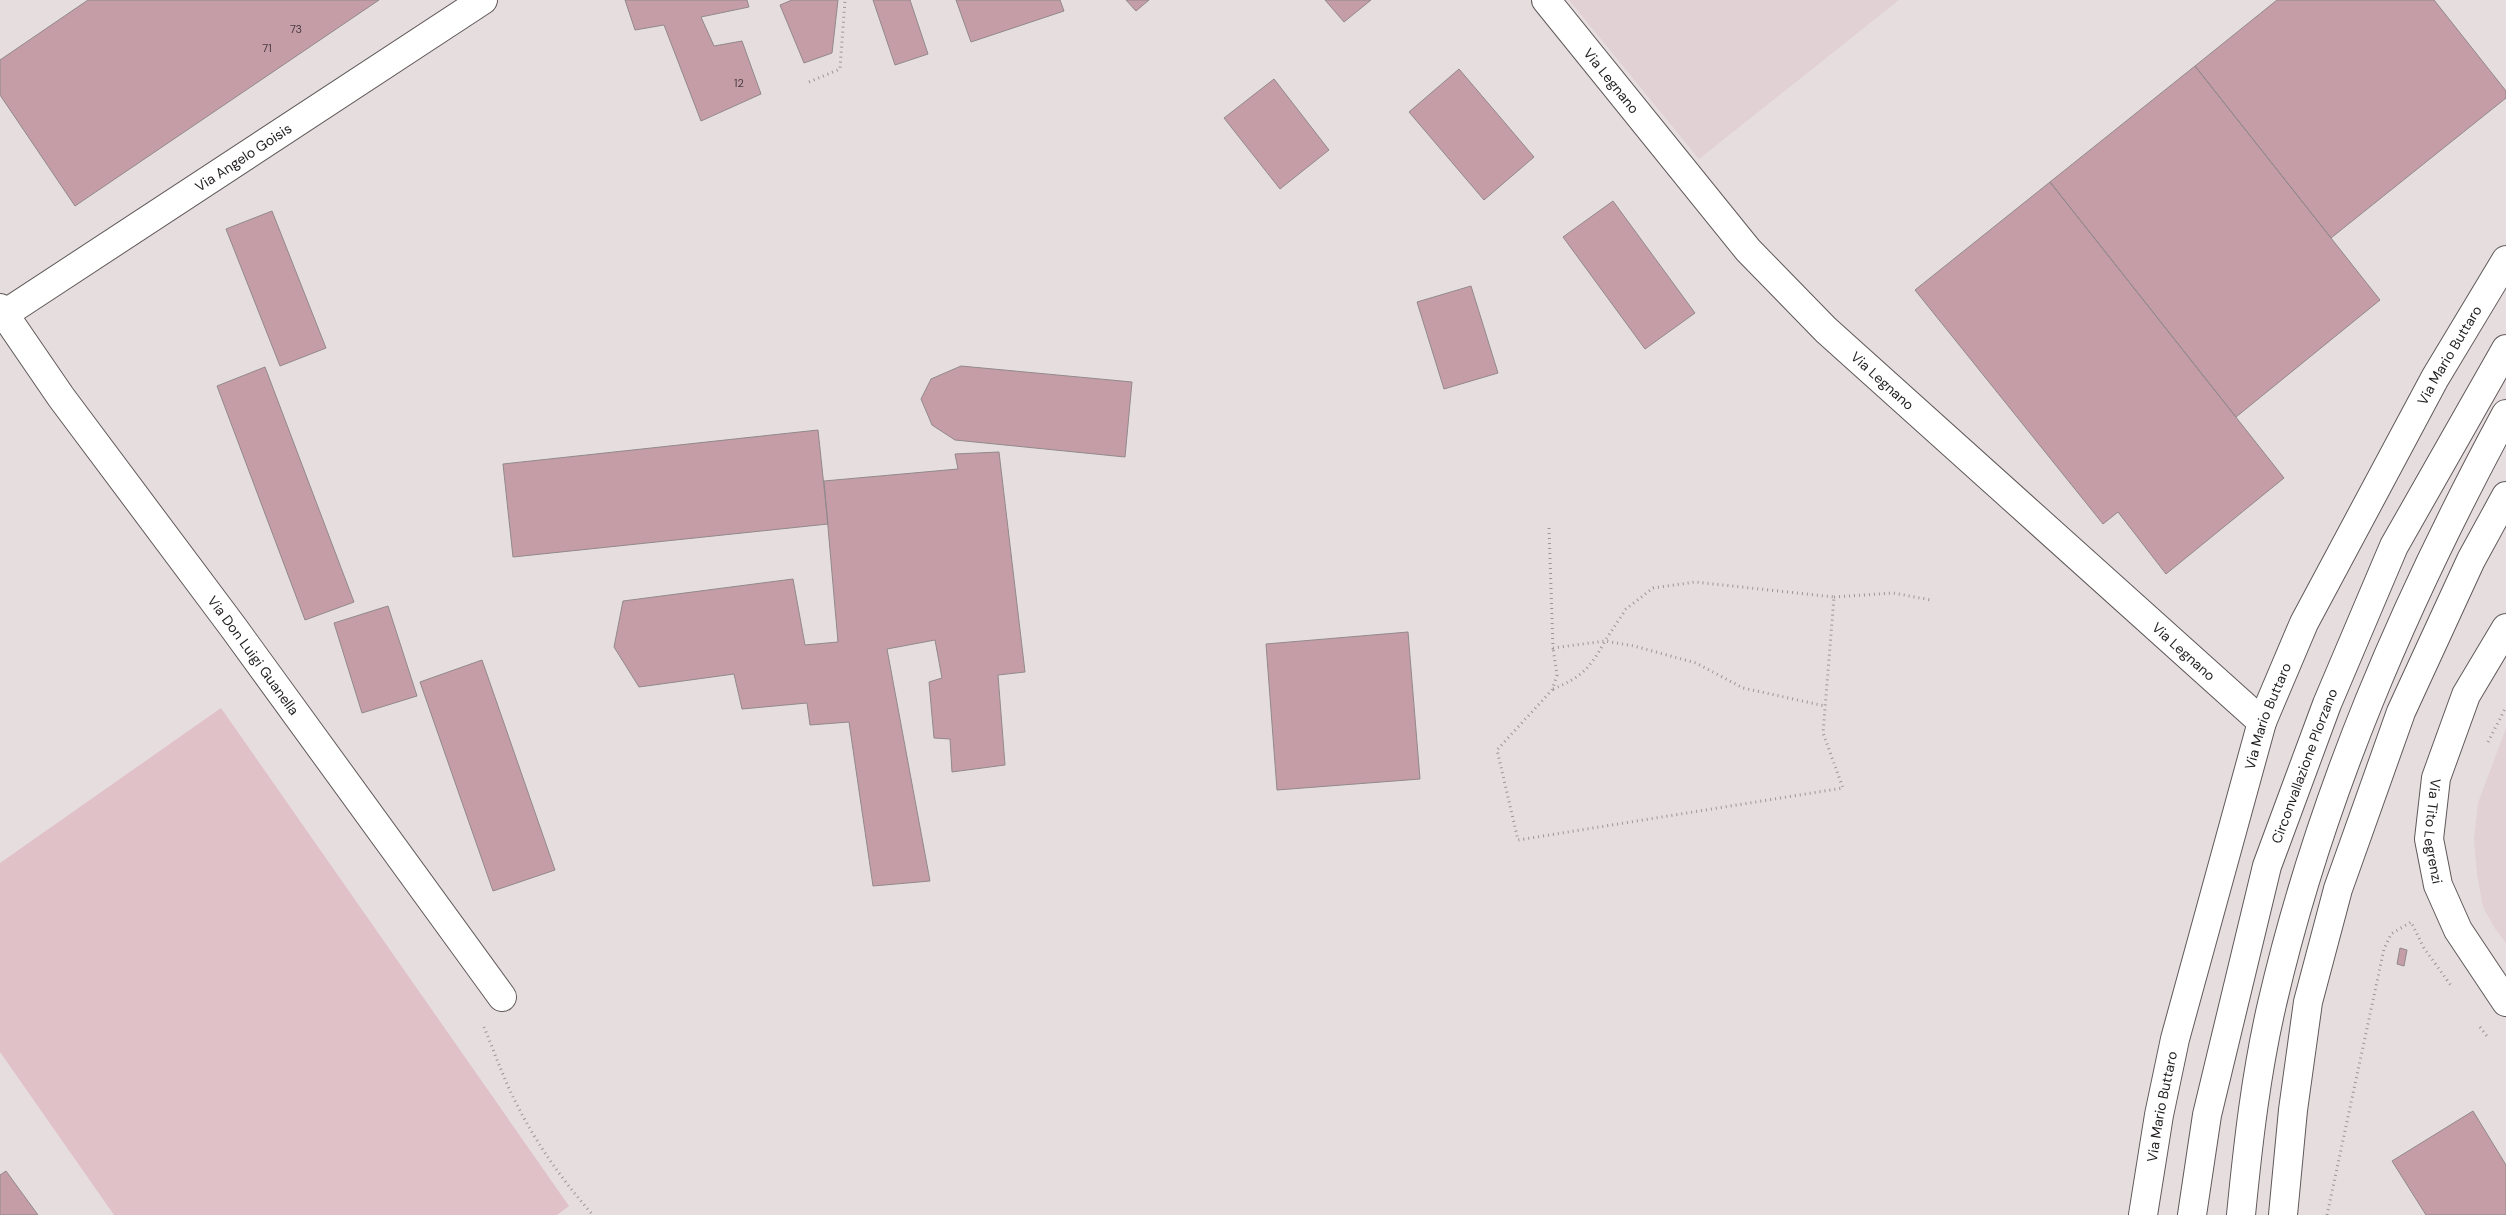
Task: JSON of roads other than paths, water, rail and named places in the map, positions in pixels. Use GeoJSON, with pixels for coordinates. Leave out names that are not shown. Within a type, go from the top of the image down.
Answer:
{"type":"FeatureCollection","features":[{"type":"Feature","properties":{"kind":"main road","name":"Via Angelo Goisis"},"geometry":{"type":"LineString","coordinates":[[2,313],[483,0]]}},
{"type":"Feature","properties":{"kind":"main road","name":"Via Legnano"},"geometry":{"type":"LineString","coordinates":[[1546,0],[1748,250],[1826,330],[2262,722]]}},
{"type":"Feature","properties":{"kind":"main road","name":"Via Mario Buttaro"},"geometry":{"type":"LineString","coordinates":[[2143,1215],[2159,1114],[2175,1039],[2262,722],[2308,614],[2435,378],[2506,260]]}},
{"type":"Feature","properties":{"kind":"main road","name":"Via Don Luigi Guanella"},"geometry":{"type":"LineString","coordinates":[[2,313],[61,397],[234,627],[502,997]]}},
{"type":"Feature","properties":{"kind":"main road","name":"Circonvallazione Plorzano"},"geometry":{"type":"LineString","coordinates":[[2192,1215],[2207,1114],[2267,866],[2327,704],[2394,546],[2506,348]]}},
{"type":"Feature","properties":{"kind":"main road"},"geometry":{"type":"LineString","coordinates":[[2241,1215],[2252,1115],[2272,1005],[2298,903],[2327,810],[2367,701],[2435,550],[2506,414]]}},
{"type":"Feature","properties":{"kind":"main road"},"geometry":{"type":"LineString","coordinates":[[2283,1215],[2293,1110],[2308,1002],[2338,889],[2401,712],[2471,560],[2506,496]]}},
{"type":"Feature","properties":{"kind":"main road","name":"Via Tito Legrenzi"},"geometry":{"type":"LineString","coordinates":[[2506,628],[2466,695],[2436,778],[2429,839],[2438,885],[2458,930],[2506,1002]]}}]}
